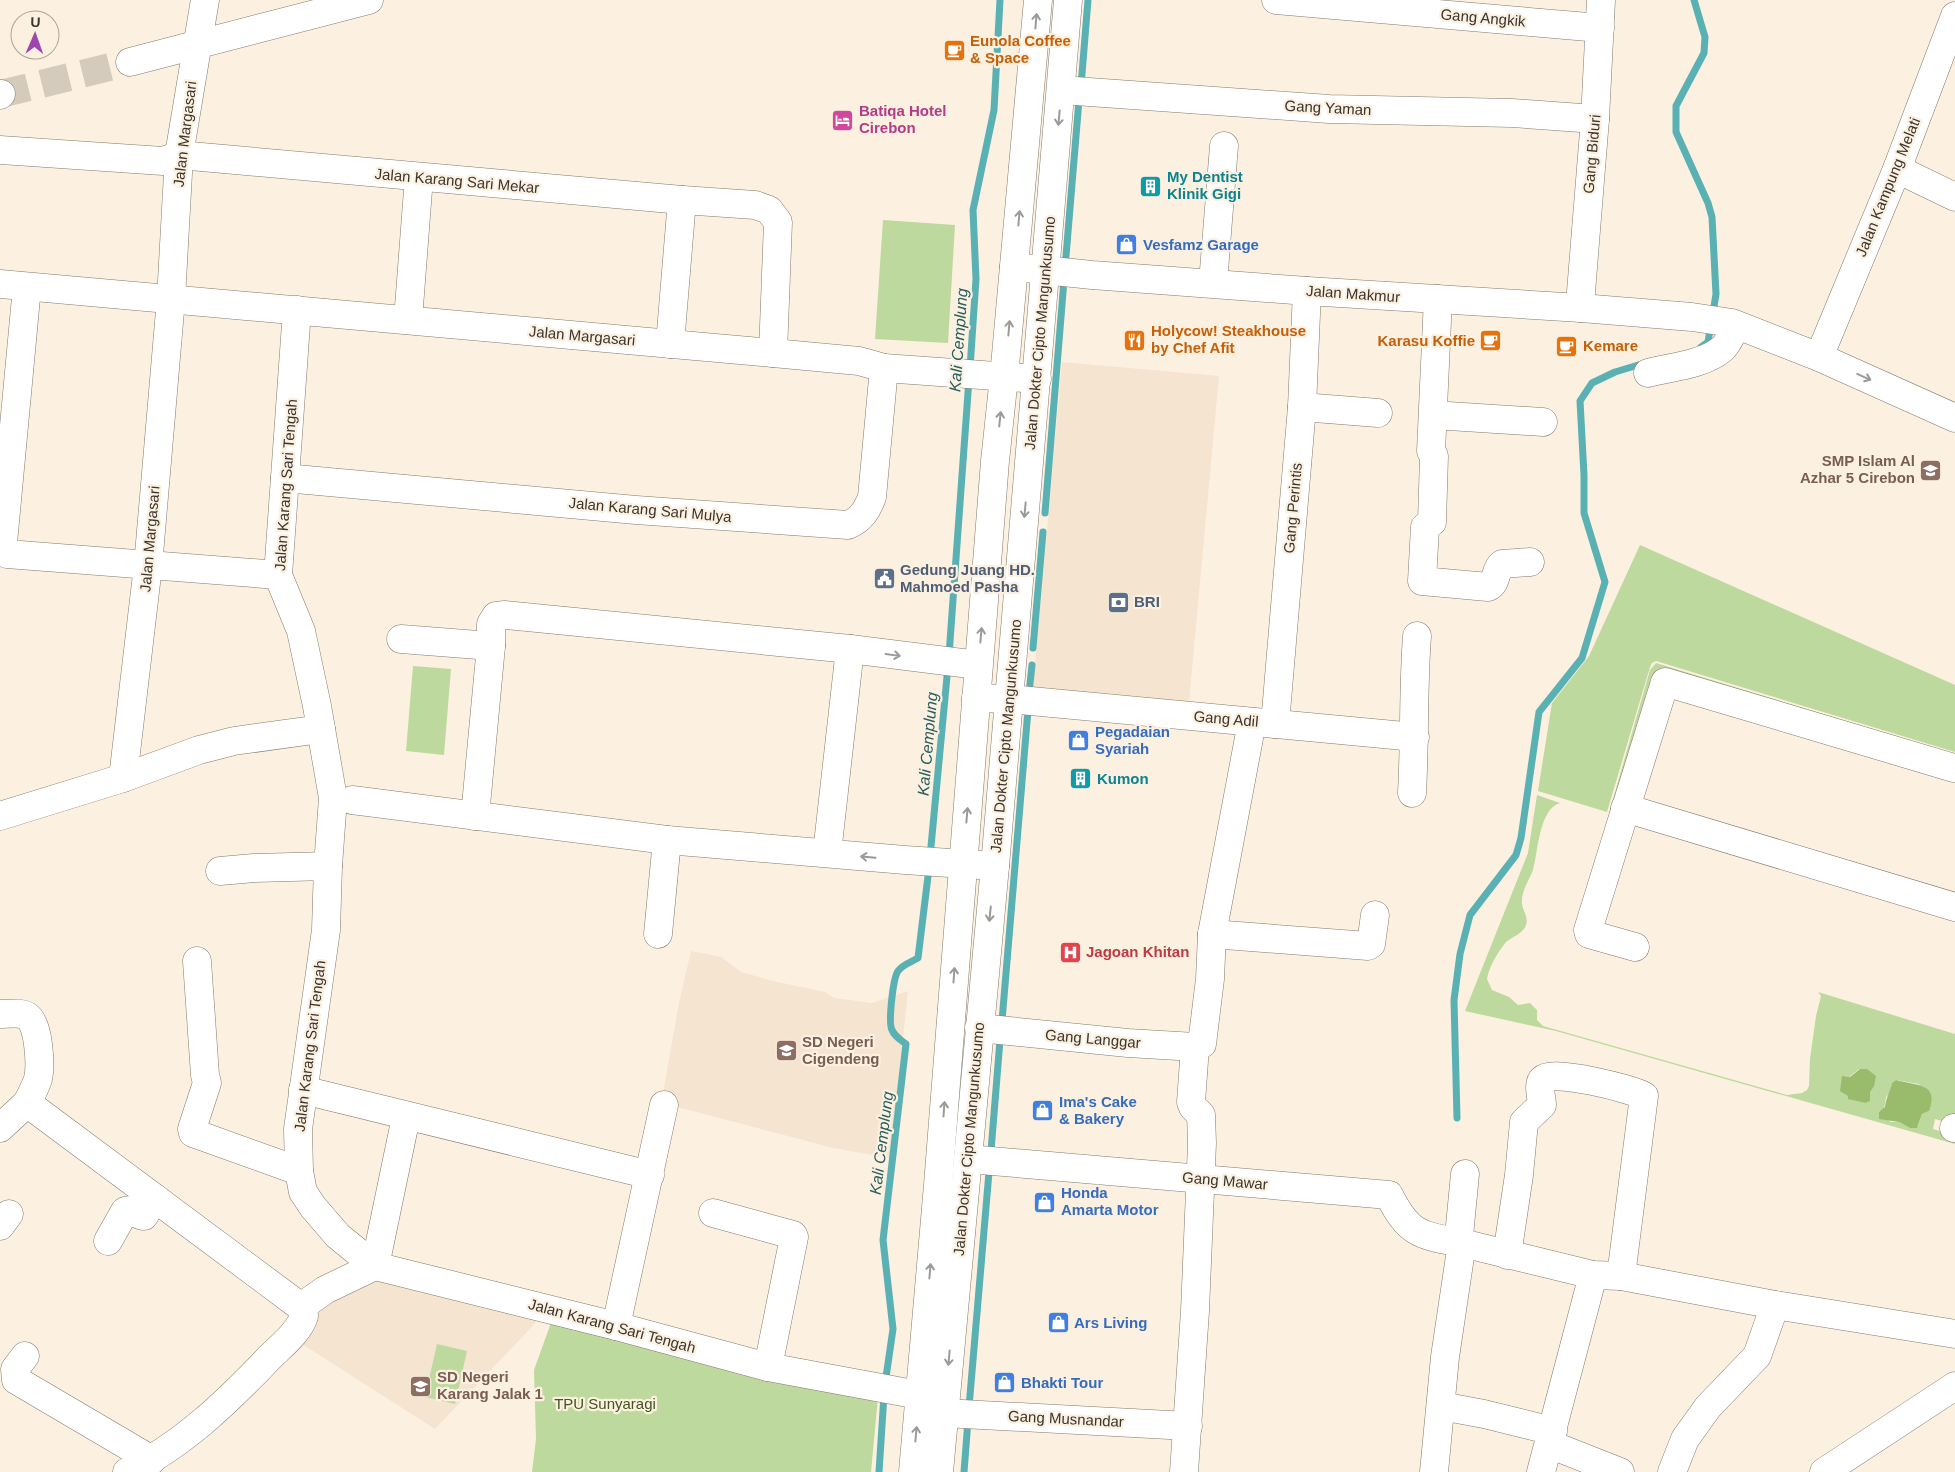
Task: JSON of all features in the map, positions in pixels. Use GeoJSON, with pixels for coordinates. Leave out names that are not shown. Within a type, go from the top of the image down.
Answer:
{"type":"FeatureCollection","features":[{"type":"Feature","properties":{"kind":"street","name":"Jalan Margasari"},"geometry":{"type":"LineString","coordinates":[[123,778],[148,566],[171,299],[179,155],[205,0]]}},
{"type":"Feature","properties":{"kind":"street"},"geometry":{"type":"LineString","coordinates":[[130,62],[369,0]]}},
{"type":"Feature","properties":{"kind":"street","name":"Jalan Dokter Cipto Mangunkusumo"},"geometry":{"type":"LineString","coordinates":[[913,1472],[915,1396],[938,1185],[958,863],[976,698],[959,663],[995,460],[999,376],[1014,267],[1038,0]]}},
{"type":"Feature","properties":{"kind":"street","name":"Jalan Dokter Cipto Mangunkusumo"},"geometry":{"type":"LineString","coordinates":[[939,1472],[915,1396],[968,1159],[995,866],[1068,0]]}},
{"type":"Feature","properties":{"kind":"street","name":"Gang Angkik"},"geometry":{"type":"LineString","coordinates":[[1276,0],[1600,28]]}},
{"type":"Feature","properties":{"kind":"street","name":"Gang Biduri"},"geometry":{"type":"LineString","coordinates":[[1582,308],[1581,292],[1602,0]]}},
{"type":"Feature","properties":{"kind":"street","name":"Jalan Kampung Melati"},"geometry":{"type":"LineString","coordinates":[[1819,357],[1897,169],[1955,16]]}},
{"type":"Feature","properties":{"kind":"street","name":"Gang Yaman"},"geometry":{"type":"LineString","coordinates":[[1061,90],[1329,109],[1512,113],[1595,118]]}},
{"type":"Feature","properties":{"kind":"street"},"geometry":{"type":"LineString","coordinates":[[1213,282],[1224,146]]}},
{"type":"Feature","properties":{"kind":"street","name":"Jalan Karang Sari Mekar"},"geometry":{"type":"LineString","coordinates":[[0,150],[162,160],[179,155],[682,200],[754,204],[769,210],[778,222],[773,353]]}},
{"type":"Feature","properties":{"kind":"street"},"geometry":{"type":"LineString","coordinates":[[1897,169],[1955,197]]}},
{"type":"Feature","properties":{"kind":"street"},"geometry":{"type":"LineString","coordinates":[[408,320],[419,177]]}},
{"type":"Feature","properties":{"kind":"street"},"geometry":{"type":"LineString","coordinates":[[670,344],[682,200]]}},
{"type":"Feature","properties":{"kind":"street","name":"Jalan Makmur"},"geometry":{"type":"LineString","coordinates":[[1014,267],[1307,291],[1582,308],[1692,317],[1734,324]]}},
{"type":"Feature","properties":{"kind":"street","name":"Jalan Margasari"},"geometry":{"type":"LineString","coordinates":[[0,284],[773,353],[859,362],[884,368],[1036,379]]}},
{"type":"Feature","properties":{"kind":"street"},"geometry":{"type":"LineString","coordinates":[[27,287],[4,549],[7,554],[278,575]]}},
{"type":"Feature","properties":{"kind":"street","name":"Gang Perintis"},"geometry":{"type":"LineString","coordinates":[[1184,1472],[1195,1312],[1202,1143],[1201,1115],[1190,1102],[1210,979],[1212,934],[1264,723],[1302,407],[1307,291]]}},
{"type":"Feature","properties":{"kind":"street"},"geometry":{"type":"LineString","coordinates":[[1438,299],[1433,415],[1432,522],[1425,527],[1422,581],[1488,588],[1493,584],[1499,567],[1502,564],[1530,562]]}},
{"type":"Feature","properties":{"kind":"street","name":"Jalan Karang Sari Tengah"},"geometry":{"type":"LineString","coordinates":[[298,310],[278,575],[301,631],[333,798],[326,930],[298,1129],[298,1171],[304,1192],[318,1214],[338,1236],[374,1266],[616,1326],[768,1367],[915,1396]]}},
{"type":"Feature","properties":{"kind":"street"},"geometry":{"type":"LineString","coordinates":[[1648,373],[1706,358],[1724,347],[1734,324],[1819,357],[1955,418]]}},
{"type":"Feature","properties":{"kind":"street","name":"Jalan Karang Sari Mulya"},"geometry":{"type":"LineString","coordinates":[[285,478],[636,510],[848,524],[858,521],[867,510],[872,497],[884,368]]}},
{"type":"Feature","properties":{"kind":"street"},"geometry":{"type":"LineString","coordinates":[[1302,407],[1378,413]]}},
{"type":"Feature","properties":{"kind":"street"},"geometry":{"type":"LineString","coordinates":[[1433,415],[1542,422]]}},
{"type":"Feature","properties":{"kind":"street"},"geometry":{"type":"LineString","coordinates":[[476,816],[491,646],[491,624],[496,616],[505,615],[850,649],[959,663]]}},
{"type":"Feature","properties":{"kind":"street"},"geometry":{"type":"LineString","coordinates":[[1412,793],[1415,737],[1415,669],[1418,636]]}},
{"type":"Feature","properties":{"kind":"street"},"geometry":{"type":"LineString","coordinates":[[400,639],[491,646]]}},
{"type":"Feature","properties":{"kind":"street"},"geometry":{"type":"LineString","coordinates":[[827,853],[850,649]]}},
{"type":"Feature","properties":{"kind":"street"},"geometry":{"type":"LineString","coordinates":[[1635,947],[1589,934],[1588,932],[1665,682],[1954,768]]}},
{"type":"Feature","properties":{"kind":"street","name":"Gang Adil"},"geometry":{"type":"LineString","coordinates":[[976,698],[1009,699],[1415,737]]}},
{"type":"Feature","properties":{"kind":"street"},"geometry":{"type":"LineString","coordinates":[[0,816],[123,778],[199,750],[234,741],[321,729]]}},
{"type":"Feature","properties":{"kind":"street"},"geometry":{"type":"LineString","coordinates":[[352,800],[667,840],[995,866]]}},
{"type":"Feature","properties":{"kind":"street"},"geometry":{"type":"LineString","coordinates":[[1625,808],[1955,907]]}},
{"type":"Feature","properties":{"kind":"street"},"geometry":{"type":"LineString","coordinates":[[658,934],[667,840]]}},
{"type":"Feature","properties":{"kind":"street"},"geometry":{"type":"LineString","coordinates":[[220,871],[328,866]]}},
{"type":"Feature","properties":{"kind":"street"},"geometry":{"type":"LineString","coordinates":[[1212,934],[1368,946],[1373,940],[1375,915]]}},
{"type":"Feature","properties":{"kind":"street"},"geometry":{"type":"LineString","coordinates":[[197,961],[207,1083],[192,1129],[193,1133],[298,1171]]}},
{"type":"Feature","properties":{"kind":"street"},"geometry":{"type":"LineString","coordinates":[[0,1014],[24,1015],[30,1018],[34,1027],[40,1067],[35,1087],[27,1104],[0,1128]]}},
{"type":"Feature","properties":{"kind":"street","name":"Gang Langgar"},"geometry":{"type":"LineString","coordinates":[[979,1028],[1128,1043],[1199,1043]]}},
{"type":"Feature","properties":{"kind":"street"},"geometry":{"type":"LineString","coordinates":[[1507,1255],[1519,1175],[1524,1122],[1542,1105],[1541,1081],[1553,1075],[1569,1076],[1644,1096],[1620,1276]]}},
{"type":"Feature","properties":{"kind":"street"},"geometry":{"type":"LineString","coordinates":[[303,1090],[406,1117],[650,1175]]}},
{"type":"Feature","properties":{"kind":"street"},"geometry":{"type":"LineString","coordinates":[[27,1104],[301,1306],[304,1316],[294,1333],[225,1403],[152,1460],[127,1472]]}},
{"type":"Feature","properties":{"kind":"street"},"geometry":{"type":"LineString","coordinates":[[616,1326],[664,1105]]}},
{"type":"Feature","properties":{"kind":"street"},"geometry":{"type":"LineString","coordinates":[[301,1306],[325,1290],[374,1266],[406,1117]]}},
{"type":"Feature","properties":{"kind":"street","name":"Gang Mawar"},"geometry":{"type":"LineString","coordinates":[[968,1159],[1389,1195],[1400,1216],[1419,1233],[1462,1243]]}},
{"type":"Feature","properties":{"kind":"street"},"geometry":{"type":"LineString","coordinates":[[1434,1472],[1445,1406],[1445,1357],[1462,1243],[1459,1236],[1465,1174]]}},
{"type":"Feature","properties":{"kind":"street"},"geometry":{"type":"LineString","coordinates":[[108,1241],[126,1211],[130,1210],[140,1216],[144,1216],[155,1198]]}},
{"type":"Feature","properties":{"kind":"street"},"geometry":{"type":"LineString","coordinates":[[712,1213],[794,1237],[768,1367]]}},
{"type":"Feature","properties":{"kind":"street"},"geometry":{"type":"LineString","coordinates":[[1462,1243],[1593,1275],[1620,1276],[1775,1305],[1955,1334]]}},
{"type":"Feature","properties":{"kind":"street"},"geometry":{"type":"LineString","coordinates":[[1541,1472],[1593,1275]]}},
{"type":"Feature","properties":{"kind":"street"},"geometry":{"type":"LineString","coordinates":[[1672,1472],[1685,1439],[1708,1407],[1757,1356],[1775,1305]]}},
{"type":"Feature","properties":{"kind":"street"},"geometry":{"type":"LineString","coordinates":[[25,1356],[15,1369],[16,1380],[152,1460]]}},
{"type":"Feature","properties":{"kind":"street"},"geometry":{"type":"LineString","coordinates":[[1824,1472],[1955,1386]]}},
{"type":"Feature","properties":{"kind":"street","name":"Gang Musnandar"},"geometry":{"type":"LineString","coordinates":[[915,1396],[1188,1426]]}},
{"type":"Feature","properties":{"kind":"street"},"geometry":{"type":"LineString","coordinates":[[1445,1406],[1551,1438],[1620,1472]]}},
{"type":"Feature","properties":{"kind":"shaded area"},"geometry":{"type":"Polygon","coordinates":[[[1062,362],[1219,376],[1189,702],[1033,688],[1062,362]]]}},
{"type":"Feature","properties":{"kind":"shaded area","name":"SD Negeri Cigendeng"},"geometry":{"type":"Polygon","coordinates":[[[691,951],[721,957],[741,972],[825,992],[834,998],[872,1003],[908,991],[890,1158],[833,1148],[670,1105],[662,1099],[679,1003],[691,951]]]}},
{"type":"Feature","properties":{"kind":"shaded area","name":"SD Negeri Karang Jalak 1"},"geometry":{"type":"Polygon","coordinates":[[[381,1274],[544,1314],[435,1429],[299,1342],[319,1306],[381,1274]]]}},
{"type":"Feature","properties":{"kind":"green space"},"geometry":{"type":"Polygon","coordinates":[[[883,220],[955,225],[948,343],[875,339],[883,220]]]}},
{"type":"Feature","properties":{"kind":"green space"},"geometry":{"type":"Polygon","coordinates":[[[1640,545],[1955,685],[1955,752],[1656,661],[1650,667],[1607,812],[1538,791],[1552,703],[1589,656],[1640,545]]]}},
{"type":"Feature","properties":{"kind":"green space"},"geometry":{"type":"Polygon","coordinates":[[[1656,663],[1955,754],[1955,757],[1661,669],[1654,673],[1613,814],[1609,813],[1650,670],[1656,663]]]}},
{"type":"Feature","properties":{"kind":"green space"},"geometry":{"type":"Polygon","coordinates":[[[413,666],[451,669],[444,755],[406,751],[413,666]]]}},
{"type":"Feature","properties":{"kind":"green space"},"geometry":{"type":"Polygon","coordinates":[[[1537,795],[1560,803],[1548,813],[1540,832],[1533,870],[1523,894],[1522,903],[1527,919],[1525,928],[1503,946],[1492,964],[1487,979],[1492,990],[1509,997],[1518,1005],[1530,1003],[1537,1010],[1537,1020],[1543,1026],[1787,1095],[1802,1093],[1809,1086],[1810,1059],[1821,996],[1818,992],[1955,1034],[1955,1114],[1952,1124],[1935,1119],[1933,1129],[1953,1137],[1955,1144],[1556,1031],[1465,1011],[1528,853],[1537,795]],[[1859,1069],[1849,1077],[1845,1076],[1846,1094],[1853,1100],[1865,1103],[1872,1087],[1859,1069]],[[1896,1080],[1892,1083],[1890,1093],[1886,1097],[1884,1109],[1879,1112],[1891,1122],[1899,1122],[1910,1128],[1918,1126],[1922,1114],[1929,1111],[1919,1084],[1896,1080]]]}},
{"type":"Feature","properties":{"kind":"green space"},"geometry":{"type":"Polygon","coordinates":[[[1860,1069],[1867,1069],[1876,1076],[1874,1086],[1870,1092],[1870,1101],[1865,1103],[1848,1099],[1848,1096],[1840,1091],[1842,1076],[1850,1077],[1860,1069]]]}},
{"type":"Feature","properties":{"kind":"green space"},"geometry":{"type":"Polygon","coordinates":[[[1896,1080],[1924,1087],[1931,1095],[1932,1102],[1929,1111],[1922,1114],[1917,1128],[1910,1128],[1899,1122],[1879,1119],[1879,1112],[1885,1107],[1892,1083],[1896,1080]]]}},
{"type":"Feature","properties":{"kind":"green space","name":"TPU Sunyaragi"},"geometry":{"type":"Polygon","coordinates":[[[552,1320],[878,1397],[871,1472],[532,1472],[536,1439],[534,1370],[552,1320]]]}},
{"type":"Feature","properties":{"kind":"green space"},"geometry":{"type":"Polygon","coordinates":[[[437,1344],[467,1351],[455,1404],[425,1397],[437,1344]]]}},
{"type":"Feature","properties":{"kind":"waterway","name":"Kali Cemplung"},"geometry":{"type":"LineString","coordinates":[[970,368],[976,279],[973,210],[994,110],[1000,0]]}},
{"type":"Feature","properties":{"kind":"waterway"},"geometry":{"type":"LineString","coordinates":[[1081,86],[1088,0]]}},
{"type":"Feature","properties":{"kind":"waterway"},"geometry":{"type":"LineString","coordinates":[[1694,0],[1705,37],[1704,53],[1676,106],[1676,132],[1708,203],[1712,217],[1716,294],[1713,313]]}},
{"type":"Feature","properties":{"kind":"waterway"},"geometry":{"type":"LineString","coordinates":[[1065,268],[1079,100]]}},
{"type":"Feature","properties":{"kind":"waterway"},"geometry":{"type":"LineString","coordinates":[[1045,513],[1064,280]]}},
{"type":"Feature","properties":{"kind":"waterway"},"geometry":{"type":"LineString","coordinates":[[1701,347],[1708,342],[1711,324]]}},
{"type":"Feature","properties":{"kind":"waterway"},"geometry":{"type":"LineString","coordinates":[[1457,1118],[1454,1000],[1460,954],[1470,915],[1516,855],[1521,838],[1539,712],[1582,658],[1605,582],[1584,513],[1580,401],[1592,383],[1615,372],[1645,363]]}},
{"type":"Feature","properties":{"kind":"waterway","name":"Kali Cemplung"},"geometry":{"type":"LineString","coordinates":[[949,655],[969,379]]}},
{"type":"Feature","properties":{"kind":"waterway"},"geometry":{"type":"LineString","coordinates":[[1033,648],[1043,532]]}},
{"type":"Feature","properties":{"kind":"waterway"},"geometry":{"type":"LineString","coordinates":[[1029,693],[1032,665]]}},
{"type":"Feature","properties":{"kind":"waterway","name":"Kali Cemplung"},"geometry":{"type":"LineString","coordinates":[[930,857],[948,666]]}},
{"type":"Feature","properties":{"kind":"waterway"},"geometry":{"type":"LineString","coordinates":[[1002,1021],[1028,710]]}},
{"type":"Feature","properties":{"kind":"waterway","name":"Kali Cemplung"},"geometry":{"type":"LineString","coordinates":[[885,1384],[893,1329],[883,1240],[906,1044],[892,1030],[892,1000],[894,982],[898,971],[904,965],[918,958],[929,868]]}},
{"type":"Feature","properties":{"kind":"waterway"},"geometry":{"type":"LineString","coordinates":[[991,1151],[1000,1040]]}},
{"type":"Feature","properties":{"kind":"waterway"},"geometry":{"type":"LineString","coordinates":[[969,1407],[989,1172]]}},
{"type":"Feature","properties":{"kind":"waterway","name":"Kali Cemplung"},"geometry":{"type":"LineString","coordinates":[[879,1472],[884,1395]]}},
{"type":"Feature","properties":{"kind":"waterway"},"geometry":{"type":"LineString","coordinates":[[964,1472],[968,1420]]}},
{"type":"Feature","properties":{"kind":"tunnel"},"geometry":{"type":"LineString","coordinates":[[1,94],[130,62]]}},
{"type":"Feature","properties":{"kind":"place","name":"Eunola Coffee & Space"},"geometry":{"type":"Point","coordinates":[954,50]}},
{"type":"Feature","properties":{"kind":"place","name":"Batiqa Hotel Cirebon"},"geometry":{"type":"Point","coordinates":[843,120]}},
{"type":"Feature","properties":{"kind":"place","name":"My Dentist Klinik Gigi"},"geometry":{"type":"Point","coordinates":[1151,186]}},
{"type":"Feature","properties":{"kind":"place","name":"Vesfamz Garage"},"geometry":{"type":"Point","coordinates":[1127,245]}},
{"type":"Feature","properties":{"kind":"place","name":"Holycow! Steakhouse by Chef Afit"},"geometry":{"type":"Point","coordinates":[1135,340]}},
{"type":"Feature","properties":{"kind":"place","name":"Karasu Koffie"},"geometry":{"type":"Point","coordinates":[1491,341]}},
{"type":"Feature","properties":{"kind":"place","name":"Kemare"},"geometry":{"type":"Point","coordinates":[1567,346]}},
{"type":"Feature","properties":{"kind":"place","name":"SMP Islam Al Azhar 5 Cirebon"},"geometry":{"type":"Point","coordinates":[1931,470]}},
{"type":"Feature","properties":{"kind":"place","name":"Gedung Juang HD. Mahmoed Pasha"},"geometry":{"type":"Point","coordinates":[884,579]}},
{"type":"Feature","properties":{"kind":"place","name":"BRI"},"geometry":{"type":"Point","coordinates":[1118,602]}},
{"type":"Feature","properties":{"kind":"place","name":"Pegadaian Syariah"},"geometry":{"type":"Point","coordinates":[1079,741]}},
{"type":"Feature","properties":{"kind":"place","name":"Kumon"},"geometry":{"type":"Point","coordinates":[1081,779]}},
{"type":"Feature","properties":{"kind":"place","name":"Jagoan Khitan"},"geometry":{"type":"Point","coordinates":[1070,952]}},
{"type":"Feature","properties":{"kind":"place","name":"SD Negeri Cigendeng"},"geometry":{"type":"Point","coordinates":[786,1051]}},
{"type":"Feature","properties":{"kind":"place","name":"Ima's Cake & Bakery"},"geometry":{"type":"Point","coordinates":[1043,1111]}},
{"type":"Feature","properties":{"kind":"place","name":"Honda Amarta Motor"},"geometry":{"type":"Point","coordinates":[1045,1202]}},
{"type":"Feature","properties":{"kind":"place","name":"Ars Living"},"geometry":{"type":"Point","coordinates":[1058,1323]}},
{"type":"Feature","properties":{"kind":"place","name":"Bhakti Tour"},"geometry":{"type":"Point","coordinates":[1005,1383]}},
{"type":"Feature","properties":{"kind":"place","name":"SD Negeri Karang Jalak 1"},"geometry":{"type":"Point","coordinates":[421,1386]}}]}
